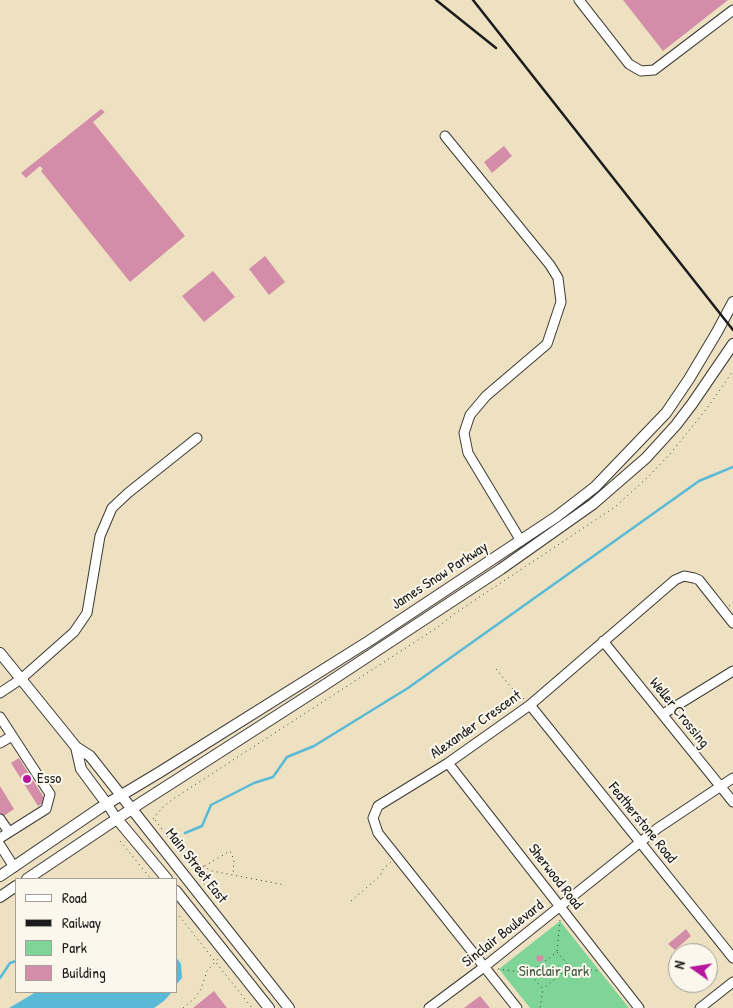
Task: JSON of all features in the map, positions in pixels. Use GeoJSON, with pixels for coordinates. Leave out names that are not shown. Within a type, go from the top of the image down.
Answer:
{"type":"FeatureCollection","features":[{"type":"Feature","properties":{"kind":"main road","name":"James Snow Parkway"},"geometry":{"type":"LineString","coordinates":[[0,876],[121,795],[369,641],[521,541],[595,487],[666,413],[689,379],[733,302]]}},
{"type":"Feature","properties":{"kind":"main road","name":"James Snow Parkway"},"geometry":{"type":"LineString","coordinates":[[29,878],[117,818],[501,569],[593,504],[646,458],[676,425],[733,344]]}},
{"type":"Feature","properties":{"kind":"main road","name":"Main Street East"},"geometry":{"type":"LineString","coordinates":[[0,653],[76,747],[90,756],[289,1008]]}},
{"type":"Feature","properties":{"kind":"main road","name":"Main Street East"},"geometry":{"type":"LineString","coordinates":[[76,747],[81,769],[104,806]]}},
{"type":"Feature","properties":{"kind":"main road","name":"Main Street East"},"geometry":{"type":"LineString","coordinates":[[117,818],[166,878]]}},
{"type":"Feature","properties":{"kind":"main road"},"geometry":{"type":"LineString","coordinates":[[0,897],[15,887]]}},
{"type":"Feature","properties":{"kind":"main road","name":"Main Street East"},"geometry":{"type":"LineString","coordinates":[[178,894],[269,1008]]}},
{"type":"Feature","properties":{"kind":"street"},"geometry":{"type":"LineString","coordinates":[[579,0],[629,64],[641,71],[654,70],[733,10]]}},
{"type":"Feature","properties":{"kind":"street"},"geometry":{"type":"LineString","coordinates":[[445,136],[550,265],[558,278],[561,302],[547,344],[486,396],[470,415],[464,432],[468,453],[521,541]]}},
{"type":"Feature","properties":{"kind":"street"},"geometry":{"type":"LineString","coordinates":[[0,692],[20,679],[74,632],[87,613],[100,536],[112,508],[197,438]]}},
{"type":"Feature","properties":{"kind":"street","name":"Alexander Crescent"},"geometry":{"type":"LineString","coordinates":[[517,1008],[378,833],[373,818],[378,806],[448,763],[530,705],[675,580],[684,576],[699,580],[733,623]]}},
{"type":"Feature","properties":{"kind":"street","name":"Weller Crossing"},"geometry":{"type":"LineString","coordinates":[[603,641],[733,802]]}},
{"type":"Feature","properties":{"kind":"street"},"geometry":{"type":"LineString","coordinates":[[663,714],[733,672]]}},
{"type":"Feature","properties":{"kind":"street","name":"Featherstone Road"},"geometry":{"type":"LineString","coordinates":[[530,705],[733,958]]}},
{"type":"Feature","properties":{"kind":"street"},"geometry":{"type":"LineString","coordinates":[[0,718],[7,733],[50,794],[46,808],[0,838]]}},
{"type":"Feature","properties":{"kind":"street"},"geometry":{"type":"LineString","coordinates":[[0,744],[7,733]]}},
{"type":"Feature","properties":{"kind":"street","name":"Sherwood Road"},"geometry":{"type":"LineString","coordinates":[[448,763],[639,1008]]}},
{"type":"Feature","properties":{"kind":"street","name":"Sinclair Boulevard"},"geometry":{"type":"LineString","coordinates":[[433,1007],[639,842],[733,778]]}},
{"type":"Feature","properties":{"kind":"street","name":"Main Street East"},"geometry":{"type":"LineString","coordinates":[[104,806],[117,818]]}},
{"type":"Feature","properties":{"kind":"street"},"geometry":{"type":"LineString","coordinates":[[0,819],[9,832]]}},
{"type":"Feature","properties":{"kind":"street"},"geometry":{"type":"LineString","coordinates":[[0,845],[14,867]]}},
{"type":"Feature","properties":{"kind":"street"},"geometry":{"type":"LineString","coordinates":[[700,1008],[733,982]]}},
{"type":"Feature","properties":{"kind":"path"},"geometry":{"type":"LineString","coordinates":[[496,669],[517,694],[530,705]]}},
{"type":"Feature","properties":{"kind":"path"},"geometry":{"type":"LineString","coordinates":[[152,821],[158,813]]}},
{"type":"Feature","properties":{"kind":"path"},"geometry":{"type":"LineString","coordinates":[[154,819],[159,825]]}},
{"type":"Feature","properties":{"kind":"path"},"geometry":{"type":"LineString","coordinates":[[120,840],[150,878]]}},
{"type":"Feature","properties":{"kind":"path"},"geometry":{"type":"LineString","coordinates":[[196,872],[230,851],[234,860],[233,875]]}},
{"type":"Feature","properties":{"kind":"path"},"geometry":{"type":"LineString","coordinates":[[351,901],[380,876],[383,869],[397,857]]}},
{"type":"Feature","properties":{"kind":"path"},"geometry":{"type":"LineString","coordinates":[[203,866],[211,871],[286,884]]}},
{"type":"Feature","properties":{"kind":"path"},"geometry":{"type":"LineString","coordinates":[[560,906],[557,952],[570,967]]}},
{"type":"Feature","properties":{"kind":"path"},"geometry":{"type":"LineString","coordinates":[[178,915],[252,1008]]}},
{"type":"Feature","properties":{"kind":"path"},"geometry":{"type":"LineString","coordinates":[[529,973],[557,952]]}},
{"type":"Feature","properties":{"kind":"path"},"geometry":{"type":"LineString","coordinates":[[183,1008],[198,994],[207,971],[226,954]]}},
{"type":"Feature","properties":{"kind":"path"},"geometry":{"type":"LineString","coordinates":[[484,967],[529,973],[543,989]]}},
{"type":"Feature","properties":{"kind":"path"},"geometry":{"type":"LineString","coordinates":[[540,1008],[543,989],[570,967],[611,972]]}},
{"type":"Feature","properties":{"kind":"green space","name":"Sinclair Park"},"geometry":{"type":"Polygon","coordinates":[[[560,921],[629,1008],[530,1008],[499,969],[560,921]]]}},
{"type":"Feature","properties":{"kind":"water"},"geometry":{"type":"Polygon","coordinates":[[[178,960],[181,964],[182,978],[178,983],[178,960]]]}},
{"type":"Feature","properties":{"kind":"water"},"geometry":{"type":"Polygon","coordinates":[[[34,993],[171,993],[154,1008],[9,1008],[34,993]]]}},
{"type":"Feature","properties":{"kind":"building"},"geometry":{"type":"Polygon","coordinates":[[[623,0],[728,0],[663,51],[623,0]]]}},
{"type":"Feature","properties":{"kind":"building"},"geometry":{"type":"Polygon","coordinates":[[[101,109],[105,112],[93,122],[185,236],[130,282],[41,171],[43,169],[40,166],[26,178],[21,173],[101,109]]]}},
{"type":"Feature","properties":{"kind":"building"},"geometry":{"type":"Polygon","coordinates":[[[504,146],[512,156],[492,173],[484,162],[504,146]]]}},
{"type":"Feature","properties":{"kind":"building"},"geometry":{"type":"Polygon","coordinates":[[[265,256],[285,282],[269,295],[249,269],[265,256]]]}},
{"type":"Feature","properties":{"kind":"building"},"geometry":{"type":"Polygon","coordinates":[[[213,271],[235,297],[204,322],[182,296],[213,271]]]}},
{"type":"Feature","properties":{"kind":"building"},"geometry":{"type":"Polygon","coordinates":[[[19,758],[46,801],[38,806],[11,763],[19,758]]]}},
{"type":"Feature","properties":{"kind":"building"},"geometry":{"type":"Polygon","coordinates":[[[0,786],[14,809],[1,818],[0,816],[0,786]]]}},
{"type":"Feature","properties":{"kind":"building"},"geometry":{"type":"Polygon","coordinates":[[[686,929],[691,936],[683,943],[669,943],[686,929]]]}},
{"type":"Feature","properties":{"kind":"building"},"geometry":{"type":"Polygon","coordinates":[[[539,955],[543,956],[543,960],[540,962],[537,961],[536,957],[539,955]]]}},
{"type":"Feature","properties":{"kind":"building"},"geometry":{"type":"Polygon","coordinates":[[[214,991],[227,1008],[193,1008],[214,991]]]}},
{"type":"Feature","properties":{"kind":"building"},"geometry":{"type":"Polygon","coordinates":[[[480,996],[490,1008],[464,1008],[480,996]]]}},
{"type":"Feature","properties":{"kind":"waterway"},"geometry":{"type":"LineString","coordinates":[[185,833],[202,826],[211,805],[254,783],[273,777],[287,757],[314,746],[408,688],[699,481],[733,467]]}},
{"type":"Feature","properties":{"kind":"waterway"},"geometry":{"type":"LineString","coordinates":[[0,978],[10,963],[15,961]]}},
{"type":"Feature","properties":{"kind":"railway"},"geometry":{"type":"LineString","coordinates":[[436,0],[496,48]]}},
{"type":"Feature","properties":{"kind":"railway"},"geometry":{"type":"LineString","coordinates":[[473,0],[733,330]]}},
{"type":"Feature","properties":{"kind":"place","name":"Esso"},"geometry":{"type":"Point","coordinates":[27,779]}}]}
